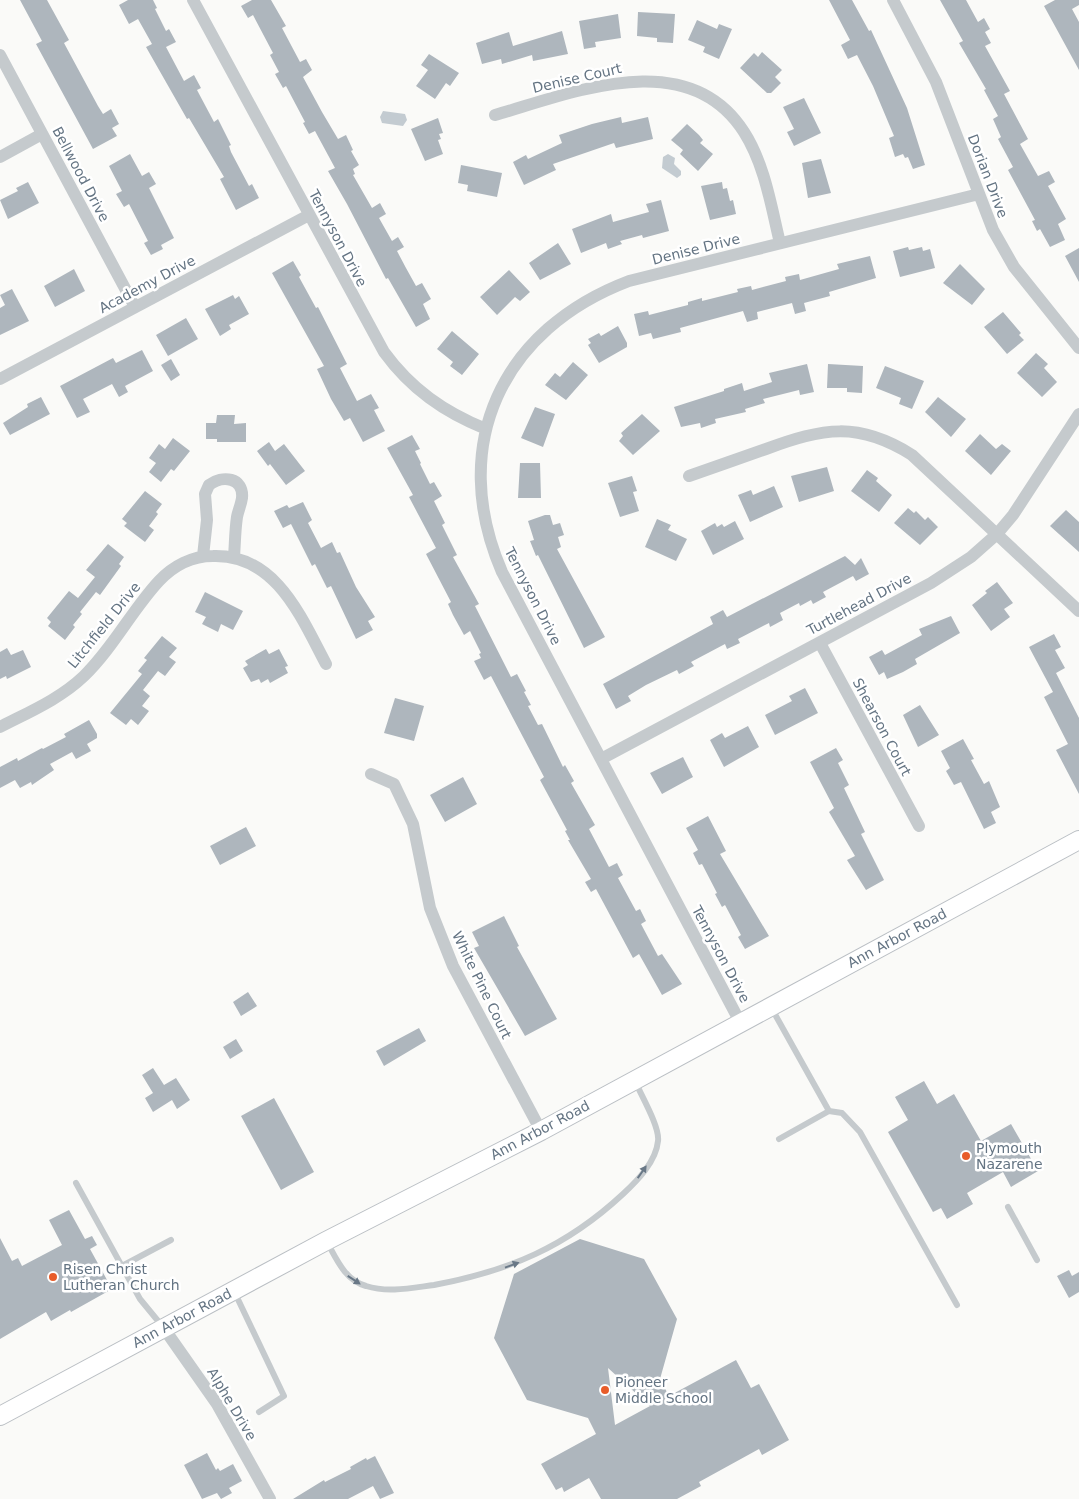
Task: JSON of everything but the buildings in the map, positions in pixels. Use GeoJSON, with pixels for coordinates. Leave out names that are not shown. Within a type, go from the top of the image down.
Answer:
{"type":"FeatureCollection","features":[{"type":"Feature","properties":{"kind":"main road","name":"Ann Arbor Road"},"geometry":{"type":"LineString","coordinates":[[0,1416],[326,1241],[541,1131],[1079,840]]}},
{"type":"Feature","properties":{"kind":"street","name":"Tennyson Drive"},"geometry":{"type":"LineString","coordinates":[[194,0],[374,336],[394,366],[413,386],[436,404],[460,418],[486,429],[480,491],[483,516],[491,547],[502,572],[740,1022]]}},
{"type":"Feature","properties":{"kind":"street","name":"Dorian Drive"},"geometry":{"type":"LineString","coordinates":[[893,0],[936,82],[993,230],[1014,267],[1079,348]]}},
{"type":"Feature","properties":{"kind":"street","name":"Bellwood Drive"},"geometry":{"type":"LineString","coordinates":[[0,55],[135,307]]}},
{"type":"Feature","properties":{"kind":"street","name":"Denise Court"},"geometry":{"type":"LineString","coordinates":[[495,115],[613,82],[649,80],[688,88],[718,105],[743,130],[763,176],[780,243]]}},
{"type":"Feature","properties":{"kind":"street"},"geometry":{"type":"LineString","coordinates":[[0,157],[42,134]]}},
{"type":"Feature","properties":{"kind":"street","name":"Denise Drive"},"geometry":{"type":"LineString","coordinates":[[486,429],[497,396],[516,363],[547,329],[578,304],[603,291],[630,281],[978,194]]}},
{"type":"Feature","properties":{"kind":"street","name":"Academy Drive"},"geometry":{"type":"LineString","coordinates":[[0,379],[309,215]]}},
{"type":"Feature","properties":{"kind":"street","name":"Turtlehead Drive"},"geometry":{"type":"LineString","coordinates":[[601,759],[931,583],[971,557],[997,534],[1013,515],[1079,414]]}},
{"type":"Feature","properties":{"kind":"street"},"geometry":{"type":"LineString","coordinates":[[689,476],[804,435],[834,430],[861,432],[894,444],[912,455],[1079,611]]}},
{"type":"Feature","properties":{"kind":"street"},"geometry":{"type":"LineString","coordinates":[[203,556],[207,520],[205,494],[208,485],[224,478],[234,481],[241,487],[242,498],[237,516],[234,557]]}},
{"type":"Feature","properties":{"kind":"street","name":"Litchfield Drive"},"geometry":{"type":"LineString","coordinates":[[0,727],[50,701],[75,684],[95,664],[161,579],[179,565],[203,556],[234,557],[262,570],[284,590],[296,607],[326,664]]}},
{"type":"Feature","properties":{"kind":"street","name":"Shearson Court"},"geometry":{"type":"LineString","coordinates":[[820,643],[918,826]]}},
{"type":"Feature","properties":{"kind":"street","name":"White Pine Court"},"geometry":{"type":"LineString","coordinates":[[371,774],[394,784],[413,824],[430,908],[453,966],[541,1131]]}},
{"type":"Feature","properties":{"kind":"street","name":"Alphe Drive"},"geometry":{"type":"LineString","coordinates":[[163,1327],[217,1404],[270,1499]]}},
{"type":"Feature","properties":{"kind":"lane"},"geometry":{"type":"LineString","coordinates":[[770,1006],[829,1111]]}},
{"type":"Feature","properties":{"kind":"lane"},"geometry":{"type":"LineString","coordinates":[[326,1241],[350,1279],[365,1286],[382,1290],[455,1281],[493,1272],[540,1253],[574,1235],[635,1183],[656,1149],[658,1139],[634,1079]]}},
{"type":"Feature","properties":{"kind":"lane"},"geometry":{"type":"LineString","coordinates":[[779,1138],[829,1111],[842,1113],[860,1132],[958,1305]]}},
{"type":"Feature","properties":{"kind":"lane"},"geometry":{"type":"LineString","coordinates":[[76,1183],[140,1299],[163,1327]]}},
{"type":"Feature","properties":{"kind":"lane"},"geometry":{"type":"LineString","coordinates":[[1008,1207],[1037,1260]]}},
{"type":"Feature","properties":{"kind":"lane"},"geometry":{"type":"LineString","coordinates":[[122,1266],[171,1240]]}},
{"type":"Feature","properties":{"kind":"lane"},"geometry":{"type":"LineString","coordinates":[[233,1290],[284,1396],[259,1412]]}},
{"type":"Feature","properties":{"kind":"shaded area"},"geometry":{"type":"Polygon","coordinates":[[[383,111],[405,114],[407,120],[403,126],[382,123],[380,117],[383,111]]]}},
{"type":"Feature","properties":{"kind":"shaded area"},"geometry":{"type":"Polygon","coordinates":[[[668,154],[675,158],[674,164],[681,171],[681,175],[677,178],[662,168],[663,157],[668,154]]]}},
{"type":"Feature","properties":{"kind":"place","name":"Plymouth Nazarene"},"geometry":{"type":"Point","coordinates":[966,1156]}},
{"type":"Feature","properties":{"kind":"place","name":"Risen Christ Lutheran Church"},"geometry":{"type":"Point","coordinates":[53,1277]}},
{"type":"Feature","properties":{"kind":"place","name":"Pioneer Middle School"},"geometry":{"type":"Point","coordinates":[605,1390]}}]}
